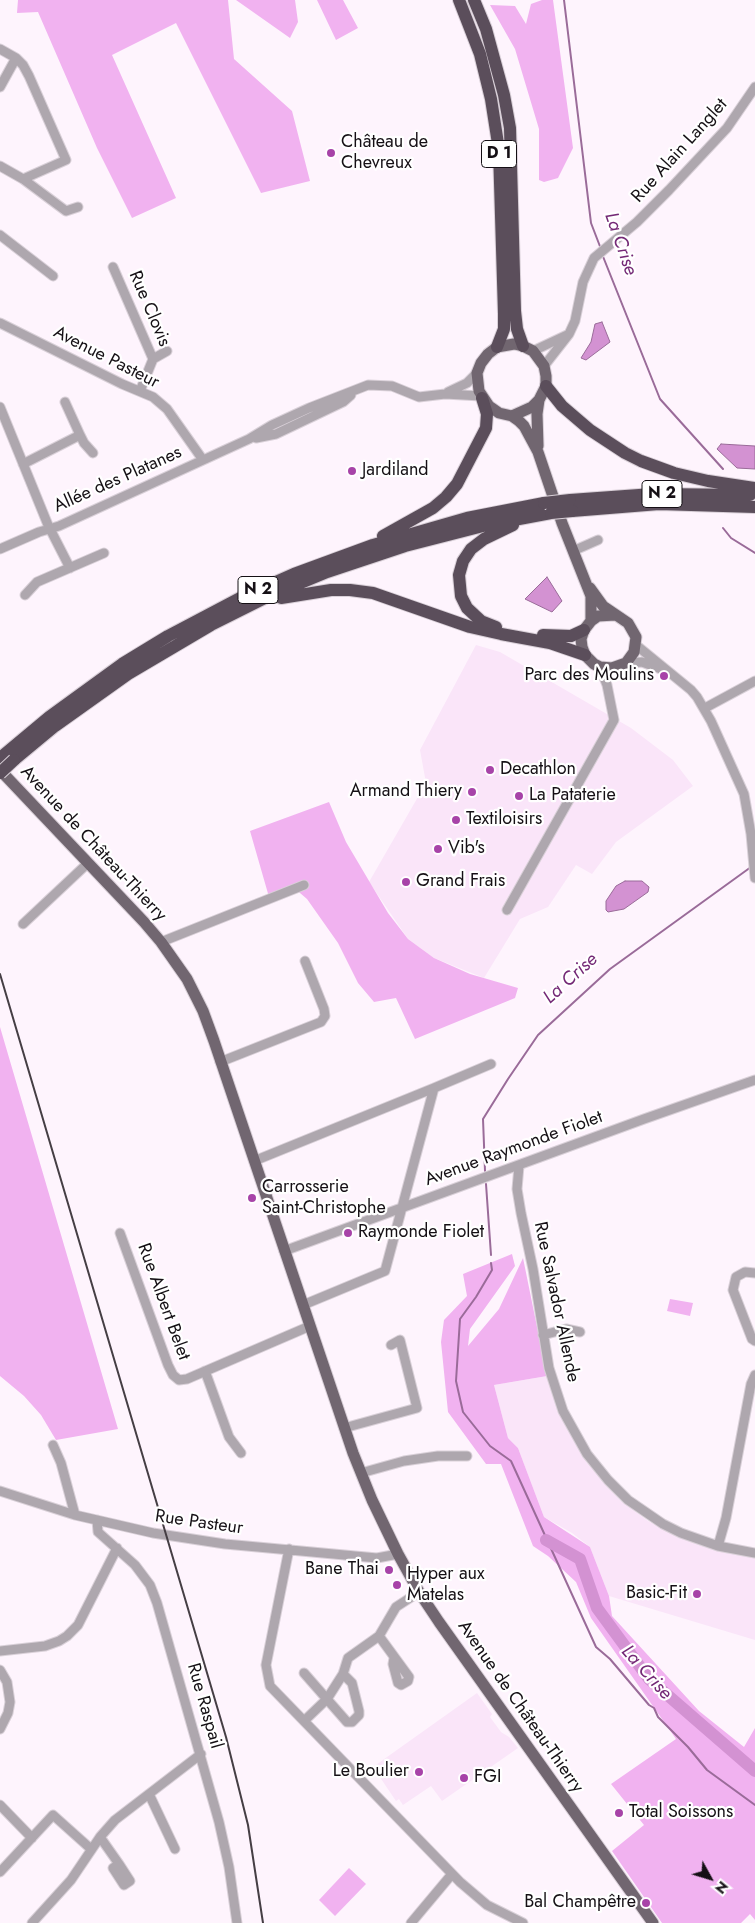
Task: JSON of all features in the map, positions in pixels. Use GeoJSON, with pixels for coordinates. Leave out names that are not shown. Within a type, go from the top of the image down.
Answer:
{"type":"FeatureCollection","features":[{"type":"Feature","properties":{"kind":"highway","name":"D 1"},"geometry":{"type":"LineString","coordinates":[[459,0],[480,54],[491,99],[499,150],[504,329],[497,347]]}},
{"type":"Feature","properties":{"kind":"highway","name":"D 1"},"geometry":{"type":"LineString","coordinates":[[474,0],[486,29],[504,94],[510,128],[517,329],[528,348]]}},
{"type":"Feature","properties":{"kind":"highway"},"geometry":{"type":"LineString","coordinates":[[546,386],[562,406],[590,430],[613,446],[641,461],[674,473],[708,481],[755,488]]}},
{"type":"Feature","properties":{"kind":"highway"},"geometry":{"type":"LineString","coordinates":[[349,553],[425,513],[440,503],[452,490],[466,470],[486,428],[487,414],[482,397]]}},
{"type":"Feature","properties":{"kind":"highway","name":"N 2"},"geometry":{"type":"LineString","coordinates":[[0,772],[7,757],[74,697],[122,664],[168,636],[259,589],[349,553],[436,526],[494,512],[547,508],[653,494],[755,495]]}},
{"type":"Feature","properties":{"kind":"highway","name":"N 2"},"geometry":{"type":"LineString","coordinates":[[571,505],[659,504],[755,507]]}},
{"type":"Feature","properties":{"kind":"highway"},"geometry":{"type":"LineString","coordinates":[[547,508],[484,539],[471,549],[460,568],[461,596],[476,617],[496,627],[552,636],[571,636],[587,625]]}},
{"type":"Feature","properties":{"kind":"highway","name":"N 2"},"geometry":{"type":"LineString","coordinates":[[7,757],[128,674],[180,642],[241,610],[298,584],[380,554],[547,508]]}},
{"type":"Feature","properties":{"kind":"highway"},"geometry":{"type":"LineString","coordinates":[[241,610],[309,592],[361,591],[399,601],[470,626],[491,632],[550,643],[585,655]]}},
{"type":"Feature","properties":{"kind":"main road"},"geometry":{"type":"LineString","coordinates":[[512,416],[532,407],[539,400],[546,386],[546,376],[544,366],[528,348],[505,345],[497,347],[481,363],[477,373],[477,385],[482,397],[495,410],[512,416],[524,426],[538,452],[573,550],[585,582],[591,596],[587,625],[581,639],[585,655],[600,667],[612,668],[626,663],[634,652],[636,637],[628,623],[603,606],[585,582]]}},
{"type":"Feature","properties":{"kind":"main road"},"geometry":{"type":"LineString","coordinates":[[538,452],[536,430],[539,400]]}},
{"type":"Feature","properties":{"kind":"main road"},"geometry":{"type":"LineString","coordinates":[[587,625],[606,614],[615,615]]}},
{"type":"Feature","properties":{"kind":"main road","name":"Avenue de Château-Thierry"},"geometry":{"type":"LineString","coordinates":[[0,772],[161,942],[177,963],[196,996],[344,1428],[361,1473],[398,1554],[419,1592],[653,1923]]}},
{"type":"Feature","properties":{"kind":"street"},"geometry":{"type":"LineString","coordinates":[[0,48],[23,65],[66,160],[23,179]]}},
{"type":"Feature","properties":{"kind":"street"},"geometry":{"type":"LineString","coordinates":[[0,87],[16,58]]}},
{"type":"Feature","properties":{"kind":"street","name":"Rue Alain Langlet"},"geometry":{"type":"LineString","coordinates":[[544,366],[569,334],[575,321],[583,282],[594,258],[669,190],[727,128],[755,88]]}},
{"type":"Feature","properties":{"kind":"street"},"geometry":{"type":"LineString","coordinates":[[0,166],[23,179],[66,210],[78,207]]}},
{"type":"Feature","properties":{"kind":"street"},"geometry":{"type":"LineString","coordinates":[[0,235],[53,276]]}},
{"type":"Feature","properties":{"kind":"street","name":"Rue Clovis"},"geometry":{"type":"LineString","coordinates":[[113,267],[153,359],[140,391]]}},
{"type":"Feature","properties":{"kind":"street","name":"Avenue Pasteur"},"geometry":{"type":"LineString","coordinates":[[0,323],[152,397],[167,409],[203,460]]}},
{"type":"Feature","properties":{"kind":"street"},"geometry":{"type":"LineString","coordinates":[[528,348],[569,334]]}},
{"type":"Feature","properties":{"kind":"street"},"geometry":{"type":"LineString","coordinates":[[153,359],[167,351]]}},
{"type":"Feature","properties":{"kind":"street","name":"Allée des Platanes"},"geometry":{"type":"LineString","coordinates":[[445,394],[467,383],[477,373]]}},
{"type":"Feature","properties":{"kind":"street","name":"Allée des Platanes"},"geometry":{"type":"LineString","coordinates":[[0,549],[49,528],[59,526],[249,439],[276,434],[343,402],[358,389],[368,385],[392,386],[418,397],[445,394],[482,397]]}},
{"type":"Feature","properties":{"kind":"street"},"geometry":{"type":"LineString","coordinates":[[65,402],[84,443],[93,453]]}},
{"type":"Feature","properties":{"kind":"street"},"geometry":{"type":"LineString","coordinates":[[0,407],[49,528],[70,568]]}},
{"type":"Feature","properties":{"kind":"street"},"geometry":{"type":"LineString","coordinates":[[23,464],[80,435]]}},
{"type":"Feature","properties":{"kind":"street"},"geometry":{"type":"LineString","coordinates":[[573,550],[598,540]]}},
{"type":"Feature","properties":{"kind":"street"},"geometry":{"type":"LineString","coordinates":[[25,595],[37,582],[104,552]]}},
{"type":"Feature","properties":{"kind":"street"},"geometry":{"type":"LineString","coordinates":[[636,645],[683,682],[704,708],[744,794],[751,834],[755,876]]}},
{"type":"Feature","properties":{"kind":"street"},"geometry":{"type":"LineString","coordinates":[[626,663],[642,662],[666,670]]}},
{"type":"Feature","properties":{"kind":"street"},"geometry":{"type":"LineString","coordinates":[[507,910],[611,729],[614,720],[607,685],[600,667]]}},
{"type":"Feature","properties":{"kind":"street"},"geometry":{"type":"LineString","coordinates":[[607,685],[612,668]]}},
{"type":"Feature","properties":{"kind":"street"},"geometry":{"type":"LineString","coordinates":[[704,708],[755,681]]}},
{"type":"Feature","properties":{"kind":"street"},"geometry":{"type":"LineString","coordinates":[[23,924],[88,863]]}},
{"type":"Feature","properties":{"kind":"street","name":"Avenue de Château-Thierry"},"geometry":{"type":"LineString","coordinates":[[161,942],[304,885]]}},
{"type":"Feature","properties":{"kind":"street"},"geometry":{"type":"LineString","coordinates":[[220,1062],[321,1022],[324,1016],[324,1009],[305,961]]}},
{"type":"Feature","properties":{"kind":"street"},"geometry":{"type":"LineString","coordinates":[[254,1161],[491,1064]]}},
{"type":"Feature","properties":{"kind":"street","name":"Avenue Raymonde Fiolet"},"geometry":{"type":"LineString","coordinates":[[284,1251],[506,1171],[644,1118],[755,1080]]}},
{"type":"Feature","properties":{"kind":"street"},"geometry":{"type":"LineString","coordinates":[[303,1304],[385,1271],[434,1088]]}},
{"type":"Feature","properties":{"kind":"street","name":"Rue Salvador Allende"},"geometry":{"type":"LineString","coordinates":[[519,1166],[517,1189],[533,1269],[549,1368],[563,1411],[593,1463],[628,1500],[652,1517],[682,1533],[718,1546],[755,1553]]}},
{"type":"Feature","properties":{"kind":"street","name":"Rue Salvador Allende"},"geometry":{"type":"LineString","coordinates":[[506,1171],[509,1180],[517,1189]]}},
{"type":"Feature","properties":{"kind":"street","name":"Rue Albert Belet"},"geometry":{"type":"LineString","coordinates":[[120,1233],[173,1375],[176,1378],[182,1380],[310,1326]]}},
{"type":"Feature","properties":{"kind":"street"},"geometry":{"type":"LineString","coordinates":[[755,1273],[745,1272],[736,1277],[733,1290],[752,1339],[755,1341]]}},
{"type":"Feature","properties":{"kind":"street"},"geometry":{"type":"LineString","coordinates":[[543,1335],[566,1329],[580,1332]]}},
{"type":"Feature","properties":{"kind":"street"},"geometry":{"type":"LineString","coordinates":[[344,1428],[417,1408],[400,1340],[390,1345]]}},
{"type":"Feature","properties":{"kind":"street","name":"Rue Albert Belet"},"geometry":{"type":"LineString","coordinates":[[205,1371],[229,1437],[241,1453]]}},
{"type":"Feature","properties":{"kind":"street"},"geometry":{"type":"LineString","coordinates":[[718,1546],[726,1518],[751,1384],[755,1374]]}},
{"type":"Feature","properties":{"kind":"street"},"geometry":{"type":"LineString","coordinates":[[53,1445],[61,1463],[75,1515]]}},
{"type":"Feature","properties":{"kind":"street"},"geometry":{"type":"LineString","coordinates":[[361,1473],[404,1461],[438,1456],[466,1456]]}},
{"type":"Feature","properties":{"kind":"street","name":"Rue Pasteur"},"geometry":{"type":"LineString","coordinates":[[0,1491],[75,1515],[176,1537],[225,1544],[376,1558],[398,1554]]}},
{"type":"Feature","properties":{"kind":"street","name":"Rue Raspail"},"geometry":{"type":"LineString","coordinates":[[97,1520],[98,1532],[136,1564],[153,1593],[220,1822],[237,1923]]}},
{"type":"Feature","properties":{"kind":"street"},"geometry":{"type":"LineString","coordinates":[[0,1650],[44,1646],[67,1636],[78,1624],[117,1548]]}},
{"type":"Feature","properties":{"kind":"street"},"geometry":{"type":"LineString","coordinates":[[289,1550],[266,1665],[270,1686],[452,1874],[487,1905],[523,1923]]}},
{"type":"Feature","properties":{"kind":"street"},"geometry":{"type":"LineString","coordinates":[[304,1721],[328,1699],[343,1674],[348,1658],[379,1636],[396,1607],[419,1592]]}},
{"type":"Feature","properties":{"kind":"street"},"geometry":{"type":"LineString","coordinates":[[379,1636],[394,1658]]}},
{"type":"Feature","properties":{"kind":"street"},"geometry":{"type":"LineString","coordinates":[[0,1670],[7,1682],[10,1702],[8,1714],[0,1729]]}},
{"type":"Feature","properties":{"kind":"street"},"geometry":{"type":"LineString","coordinates":[[304,1673],[347,1722],[352,1722],[359,1715],[352,1683],[343,1674]]}},
{"type":"Feature","properties":{"kind":"street"},"geometry":{"type":"LineString","coordinates":[[32,1923],[71,1880],[91,1849],[115,1820],[201,1754]]}},
{"type":"Feature","properties":{"kind":"street"},"geometry":{"type":"LineString","coordinates":[[149,1794],[175,1849]]}},
{"type":"Feature","properties":{"kind":"street"},"geometry":{"type":"LineString","coordinates":[[0,1805],[32,1838]]}},
{"type":"Feature","properties":{"kind":"street"},"geometry":{"type":"LineString","coordinates":[[0,1872],[53,1816],[91,1849]]}},
{"type":"Feature","properties":{"kind":"street"},"geometry":{"type":"LineString","coordinates":[[100,1837],[119,1864]]}},
{"type":"Feature","properties":{"kind":"street"},"geometry":{"type":"LineString","coordinates":[[411,1923],[452,1874]]}},
{"type":"Feature","properties":{"kind":"shaded area"},"geometry":{"type":"Polygon","coordinates":[[[18,0],[228,0],[234,59],[292,111],[310,181],[261,193],[176,23],[112,55],[176,198],[132,218],[97,148],[38,12],[17,13],[18,0]]]}},
{"type":"Feature","properties":{"kind":"shaded area"},"geometry":{"type":"Polygon","coordinates":[[[236,0],[295,0],[298,22],[290,38],[236,0]]]}},
{"type":"Feature","properties":{"kind":"shaded area"},"geometry":{"type":"Polygon","coordinates":[[[317,0],[343,0],[358,28],[336,40],[317,0]]]}},
{"type":"Feature","properties":{"kind":"shaded area"},"geometry":{"type":"Polygon","coordinates":[[[542,0],[553,0],[573,148],[558,178],[544,182],[539,180],[539,129],[515,49],[490,5],[515,6],[526,24],[531,4],[542,0]]]}},
{"type":"Feature","properties":{"kind":"shaded area"},"geometry":{"type":"Polygon","coordinates":[[[602,322],[610,342],[586,360],[581,358],[591,342],[595,324],[602,322]]]}},
{"type":"Feature","properties":{"kind":"shaded area"},"geometry":{"type":"Polygon","coordinates":[[[721,444],[755,446],[755,469],[737,468],[717,449],[721,444]]]}},
{"type":"Feature","properties":{"kind":"shaded area"},"geometry":{"type":"Polygon","coordinates":[[[547,577],[562,601],[552,612],[525,599],[547,577]]]}},
{"type":"Feature","properties":{"kind":"shaded area"},"geometry":{"type":"Polygon","coordinates":[[[476,645],[500,652],[631,728],[673,760],[693,786],[616,842],[592,874],[576,865],[548,907],[520,919],[484,978],[434,958],[408,939],[369,882],[426,783],[420,750],[476,645]]]}},
{"type":"Feature","properties":{"kind":"shaded area"},"geometry":{"type":"Polygon","coordinates":[[[329,802],[346,842],[388,913],[408,939],[434,958],[470,974],[518,988],[515,998],[415,1039],[396,998],[374,1002],[358,983],[338,943],[307,899],[293,887],[269,897],[250,831],[329,802]]]}},
{"type":"Feature","properties":{"kind":"shaded area"},"geometry":{"type":"Polygon","coordinates":[[[625,881],[642,881],[649,887],[648,892],[624,909],[608,912],[606,910],[606,901],[616,886],[625,881]]]}},
{"type":"Feature","properties":{"kind":"shaded area"},"geometry":{"type":"Polygon","coordinates":[[[0,1027],[118,1429],[56,1440],[41,1415],[24,1396],[0,1376],[0,1027]]]}},
{"type":"Feature","properties":{"kind":"shaded area"},"geometry":{"type":"Polygon","coordinates":[[[512,1254],[515,1266],[470,1329],[468,1346],[499,1309],[523,1258],[547,1376],[494,1385],[508,1438],[518,1448],[544,1517],[590,1547],[609,1596],[612,1616],[699,1711],[744,1747],[755,1728],[755,1920],[750,1914],[741,1923],[662,1923],[612,1851],[644,1825],[611,1784],[676,1739],[591,1618],[576,1582],[548,1556],[533,1546],[501,1464],[486,1464],[448,1412],[441,1342],[444,1320],[467,1296],[463,1274],[512,1254]]]}},
{"type":"Feature","properties":{"kind":"shaded area"},"geometry":{"type":"Polygon","coordinates":[[[670,1299],[693,1303],[690,1316],[667,1311],[670,1299]]]}},
{"type":"Feature","properties":{"kind":"shaded area"},"geometry":{"type":"Polygon","coordinates":[[[547,1376],[563,1420],[587,1463],[620,1500],[648,1521],[677,1537],[714,1550],[755,1557],[755,1640],[609,1596],[590,1547],[572,1533],[544,1517],[518,1448],[508,1438],[494,1385],[547,1376]]]}},
{"type":"Feature","properties":{"kind":"shaded area"},"geometry":{"type":"Polygon","coordinates":[[[477,1693],[492,1714],[490,1717],[501,1732],[509,1737],[518,1748],[442,1801],[431,1786],[403,1805],[399,1799],[396,1801],[373,1767],[477,1693]]]}},
{"type":"Feature","properties":{"kind":"shaded area"},"geometry":{"type":"Polygon","coordinates":[[[349,1868],[366,1884],[335,1916],[319,1900],[349,1868]]]}},
{"type":"Feature","properties":{"kind":"waterway","name":"La Crise"},"geometry":{"type":"LineString","coordinates":[[564,0],[591,223],[601,249]]}},
{"type":"Feature","properties":{"kind":"waterway","name":"La Crise"},"geometry":{"type":"LineString","coordinates":[[602,254],[660,399],[723,469]]}},
{"type":"Feature","properties":{"kind":"waterway","name":"La Crise"},"geometry":{"type":"LineString","coordinates":[[723,528],[731,538],[755,553]]}},
{"type":"Feature","properties":{"kind":"waterway","name":"La Crise"},"geometry":{"type":"LineString","coordinates":[[485,1171],[483,1119],[538,1035],[610,969],[751,867]]}},
{"type":"Feature","properties":{"kind":"waterway","name":"La Crise"},"geometry":{"type":"LineString","coordinates":[[486,1184],[491,1255]]}},
{"type":"Feature","properties":{"kind":"waterway","name":"La Crise"},"geometry":{"type":"LineString","coordinates":[[491,1263],[492,1270],[460,1319],[456,1381],[463,1412],[490,1446],[511,1461],[596,1647],[610,1659],[649,1705],[654,1708],[658,1717],[688,1747],[707,1770],[755,1805]]}},
{"type":"Feature","properties":{"kind":"waterway","name":"La Crise"},"geometry":{"type":"LineString","coordinates":[[546,1540],[580,1559],[597,1608],[649,1679],[755,1771]]}},
{"type":"Feature","properties":{"kind":"railway"},"geometry":{"type":"LineString","coordinates":[[0,974],[226,1737],[248,1825],[263,1923]]}},
{"type":"Feature","properties":{"kind":"place","name":"Château de Chevreux"},"geometry":{"type":"Point","coordinates":[331,153]}},
{"type":"Feature","properties":{"kind":"place","name":"Jardiland"},"geometry":{"type":"Point","coordinates":[352,471]}},
{"type":"Feature","properties":{"kind":"place","name":"Parc des Moulins"},"geometry":{"type":"Point","coordinates":[664,676]}},
{"type":"Feature","properties":{"kind":"place","name":"Decathlon"},"geometry":{"type":"Point","coordinates":[490,770]}},
{"type":"Feature","properties":{"kind":"place","name":"Armand Thiery"},"geometry":{"type":"Point","coordinates":[472,792]}},
{"type":"Feature","properties":{"kind":"place","name":"La Pataterie"},"geometry":{"type":"Point","coordinates":[519,796]}},
{"type":"Feature","properties":{"kind":"place","name":"Textiloisirs"},"geometry":{"type":"Point","coordinates":[456,820]}},
{"type":"Feature","properties":{"kind":"place","name":"Vib's"},"geometry":{"type":"Point","coordinates":[438,849]}},
{"type":"Feature","properties":{"kind":"place","name":"Grand Frais"},"geometry":{"type":"Point","coordinates":[406,882]}},
{"type":"Feature","properties":{"kind":"place","name":"Carrosserie Saint-Christophe"},"geometry":{"type":"Point","coordinates":[252,1198]}},
{"type":"Feature","properties":{"kind":"place","name":"Raymonde Fiolet"},"geometry":{"type":"Point","coordinates":[348,1233]}},
{"type":"Feature","properties":{"kind":"place","name":"Bane Thai"},"geometry":{"type":"Point","coordinates":[389,1570]}},
{"type":"Feature","properties":{"kind":"place","name":"Hyper aux Matelas"},"geometry":{"type":"Point","coordinates":[397,1585]}},
{"type":"Feature","properties":{"kind":"place","name":"Basic-Fit"},"geometry":{"type":"Point","coordinates":[697,1594]}},
{"type":"Feature","properties":{"kind":"place","name":"Le Boulier"},"geometry":{"type":"Point","coordinates":[419,1772]}},
{"type":"Feature","properties":{"kind":"place","name":"FGI"},"geometry":{"type":"Point","coordinates":[464,1778]}},
{"type":"Feature","properties":{"kind":"place","name":"Total Soissons"},"geometry":{"type":"Point","coordinates":[619,1813]}},
{"type":"Feature","properties":{"kind":"place","name":"Bal Champêtre"},"geometry":{"type":"Point","coordinates":[646,1903]}}]}
